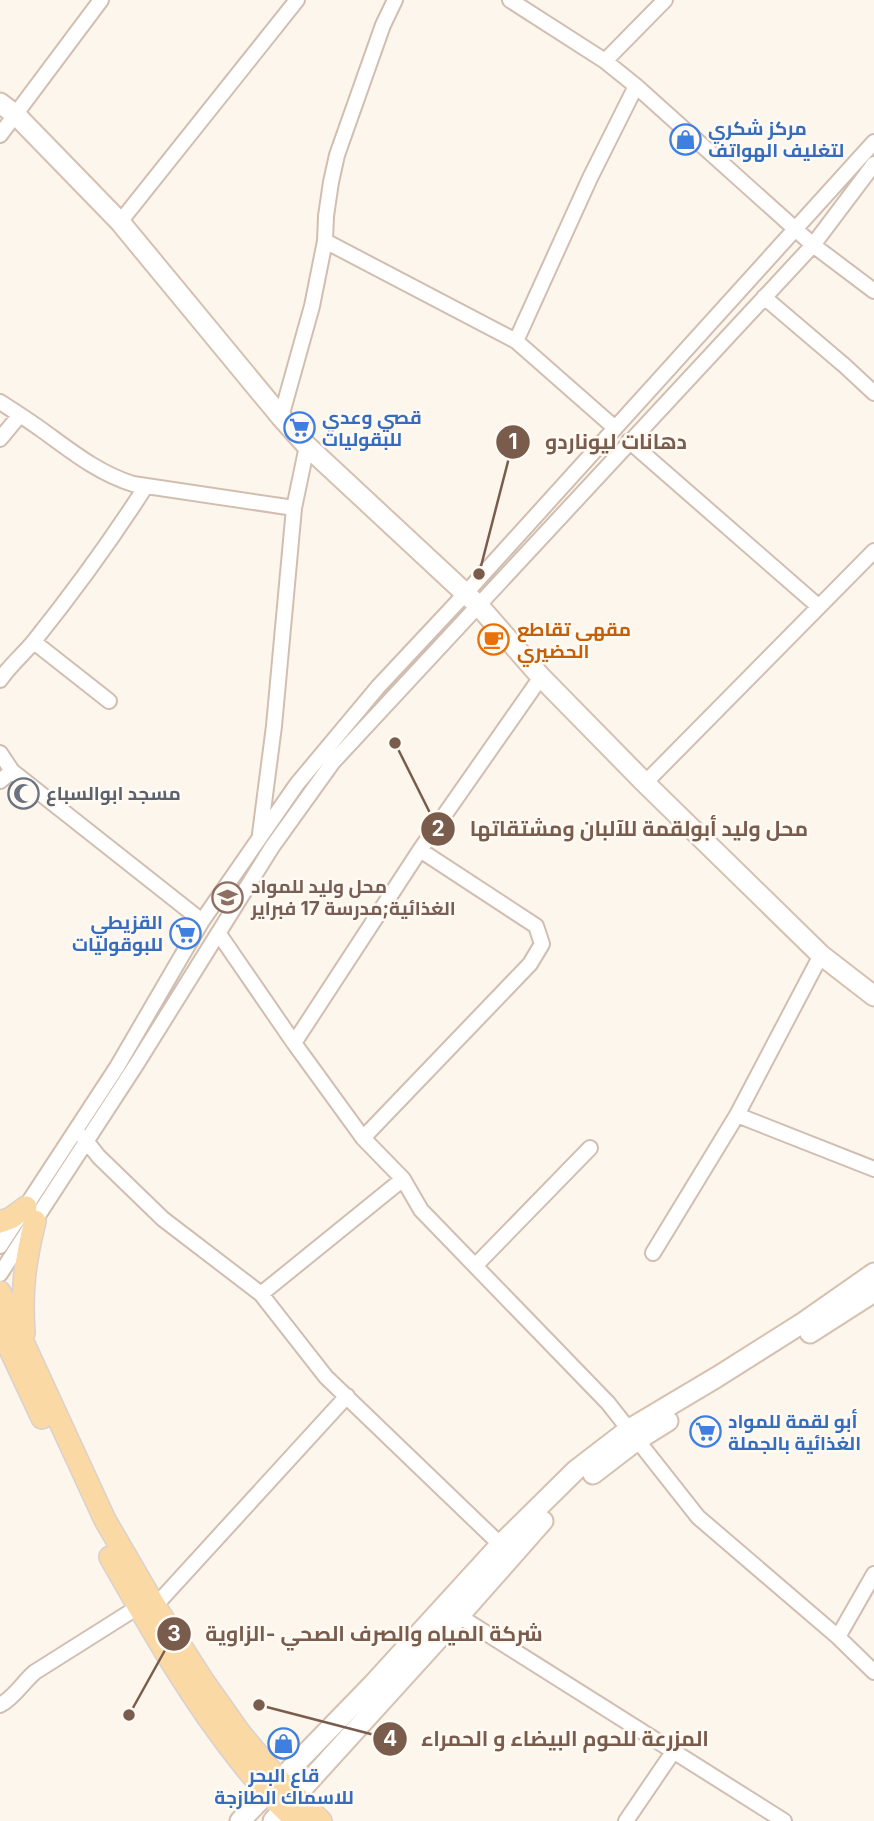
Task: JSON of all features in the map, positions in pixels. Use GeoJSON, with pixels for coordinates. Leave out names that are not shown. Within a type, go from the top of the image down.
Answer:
{"type":"FeatureCollection","features":[{"type":"Feature","properties":{"kind":"main road"},"geometry":{"type":"LineString","coordinates":[[0,1222],[31,1214],[24,1269],[24,1342]]}},
{"type":"Feature","properties":{"kind":"main road"},"geometry":{"type":"LineString","coordinates":[[0,1292],[147,1606],[162,1647],[242,1764],[273,1786],[287,1812],[321,1821]]}},
{"type":"Feature","properties":{"kind":"main road"},"geometry":{"type":"LineString","coordinates":[[0,1328],[95,1529],[147,1606]]}},
{"type":"Feature","properties":{"kind":"street"},"geometry":{"type":"LineString","coordinates":[[0,135],[8,109],[101,0]]}},
{"type":"Feature","properties":{"kind":"street"},"geometry":{"type":"LineString","coordinates":[[120,222],[298,0]]}},
{"type":"Feature","properties":{"kind":"street"},"geometry":{"type":"LineString","coordinates":[[281,416],[313,306],[337,155],[383,25],[395,0]]}},
{"type":"Feature","properties":{"kind":"street"},"geometry":{"type":"LineString","coordinates":[[510,0],[605,61],[813,245],[874,291]]}},
{"type":"Feature","properties":{"kind":"street"},"geometry":{"type":"LineString","coordinates":[[605,61],[666,0]]}},
{"type":"Feature","properties":{"kind":"street"},"geometry":{"type":"LineString","coordinates":[[516,341],[590,178],[636,86]]}},
{"type":"Feature","properties":{"kind":"street"},"geometry":{"type":"LineString","coordinates":[[8,109],[120,222],[307,446],[472,600],[541,677],[645,783],[821,955],[874,996]]}},
{"type":"Feature","properties":{"kind":"street"},"geometry":{"type":"LineString","coordinates":[[0,1246],[31,1214],[86,1142],[272,847],[333,762],[615,428],[874,142]]}},
{"type":"Feature","properties":{"kind":"street"},"geometry":{"type":"LineString","coordinates":[[0,1274],[77,1130],[202,921],[297,784],[377,687],[472,600],[629,441],[813,245],[874,164]]}},
{"type":"Feature","properties":{"kind":"street"},"geometry":{"type":"LineString","coordinates":[[325,241],[516,341],[615,428]]}},
{"type":"Feature","properties":{"kind":"street"},"geometry":{"type":"LineString","coordinates":[[764,297],[874,393]]}},
{"type":"Feature","properties":{"kind":"street"},"geometry":{"type":"LineString","coordinates":[[0,402],[80,457],[122,481],[294,508]]}},
{"type":"Feature","properties":{"kind":"street"},"geometry":{"type":"LineString","coordinates":[[0,439],[20,415]]}},
{"type":"Feature","properties":{"kind":"street"},"geometry":{"type":"LineString","coordinates":[[629,441],[818,606]]}},
{"type":"Feature","properties":{"kind":"street"},"geometry":{"type":"LineString","coordinates":[[260,839],[274,726],[294,508],[307,446]]}},
{"type":"Feature","properties":{"kind":"street"},"geometry":{"type":"LineString","coordinates":[[0,680],[5,662],[34,642],[117,531],[146,486]]}},
{"type":"Feature","properties":{"kind":"street"},"geometry":{"type":"LineString","coordinates":[[645,783],[874,551]]}},
{"type":"Feature","properties":{"kind":"street"},"geometry":{"type":"LineString","coordinates":[[34,642],[109,701]]}},
{"type":"Feature","properties":{"kind":"street"},"geometry":{"type":"LineString","coordinates":[[294,1043],[420,850],[541,677]]}},
{"type":"Feature","properties":{"kind":"street"},"geometry":{"type":"LineString","coordinates":[[0,753],[12,771],[202,921]]}},
{"type":"Feature","properties":{"kind":"street"},"geometry":{"type":"LineString","coordinates":[[0,781],[12,771]]}},
{"type":"Feature","properties":{"kind":"street"},"geometry":{"type":"LineString","coordinates":[[363,1138],[530,964],[542,944],[536,926],[420,850]]}},
{"type":"Feature","properties":{"kind":"street"},"geometry":{"type":"LineString","coordinates":[[219,934],[363,1138],[403,1179],[421,1210],[608,1403],[698,1517],[838,1637],[874,1672]]}},
{"type":"Feature","properties":{"kind":"street"},"geometry":{"type":"LineString","coordinates":[[653,1253],[737,1115],[821,955]]}},
{"type":"Feature","properties":{"kind":"street"},"geometry":{"type":"LineString","coordinates":[[737,1115],[874,1169]]}},
{"type":"Feature","properties":{"kind":"street"},"geometry":{"type":"LineString","coordinates":[[77,1130],[113,1171],[163,1219],[261,1294],[326,1377],[506,1550]]}},
{"type":"Feature","properties":{"kind":"street"},"geometry":{"type":"LineString","coordinates":[[476,1265],[590,1148]]}},
{"type":"Feature","properties":{"kind":"street"},"geometry":{"type":"LineString","coordinates":[[261,1294],[403,1179]]}},
{"type":"Feature","properties":{"kind":"street"},"geometry":{"type":"LineString","coordinates":[[240,1821],[506,1550],[632,1435],[874,1273]]}},
{"type":"Feature","properties":{"kind":"street"},"geometry":{"type":"LineString","coordinates":[[632,1435],[874,1292]]}},
{"type":"Feature","properties":{"kind":"street"},"geometry":{"type":"LineString","coordinates":[[0,1705],[7,1702],[35,1672],[147,1606],[346,1396]]}},
{"type":"Feature","properties":{"kind":"street"},"geometry":{"type":"LineString","coordinates":[[287,1812],[459,1616],[506,1550]]}},
{"type":"Feature","properties":{"kind":"street"},"geometry":{"type":"LineString","coordinates":[[838,1637],[874,1574]]}},
{"type":"Feature","properties":{"kind":"street"},"geometry":{"type":"LineString","coordinates":[[459,1616],[784,1821]]}},
{"type":"Feature","properties":{"kind":"street"},"geometry":{"type":"LineString","coordinates":[[626,1821],[673,1752]]}},
{"type":"Feature","properties":{"kind":"place","name":"مركز شكري لتغليف الهواتف"},"geometry":{"type":"Point","coordinates":[685,139]}},
{"type":"Feature","properties":{"kind":"place","name":"قصي وعدي للبقوليات"},"geometry":{"type":"Point","coordinates":[299,428]}},
{"type":"Feature","properties":{"kind":"place","name":"دهانات ليوناردو"},"geometry":{"type":"Point","coordinates":[479,574]}},
{"type":"Feature","properties":{"kind":"place","name":"مقهى تقاطع الحضيري"},"geometry":{"type":"Point","coordinates":[494,640]}},
{"type":"Feature","properties":{"kind":"place","name":"محل وليد أبولقمة للآلبان ومشتقاتها"},"geometry":{"type":"Point","coordinates":[395,743]}},
{"type":"Feature","properties":{"kind":"place","name":"مسجد ابوالسباع"},"geometry":{"type":"Point","coordinates":[23,793]}},
{"type":"Feature","properties":{"kind":"place","name":"محل وليد للمواد الغذائية;مدرسة 17 فبراير"},"geometry":{"type":"Point","coordinates":[228,897]}},
{"type":"Feature","properties":{"kind":"place","name":"القزيطي للبوقوليات"},"geometry":{"type":"Point","coordinates":[186,933]}},
{"type":"Feature","properties":{"kind":"place","name":"أبو لقمة للمواد الغذائية بالجملة"},"geometry":{"type":"Point","coordinates":[705,1432]}},
{"type":"Feature","properties":{"kind":"place","name":"المزرعة للحوم البيضاء و الحمراء"},"geometry":{"type":"Point","coordinates":[259,1705]}},
{"type":"Feature","properties":{"kind":"place","name":"شركة المياه والصرف الصحي -الزاوية"},"geometry":{"type":"Point","coordinates":[129,1715]}},
{"type":"Feature","properties":{"kind":"place","name":"قاع البحر للاسماك الطازجة"},"geometry":{"type":"Point","coordinates":[284,1744]}}]}
